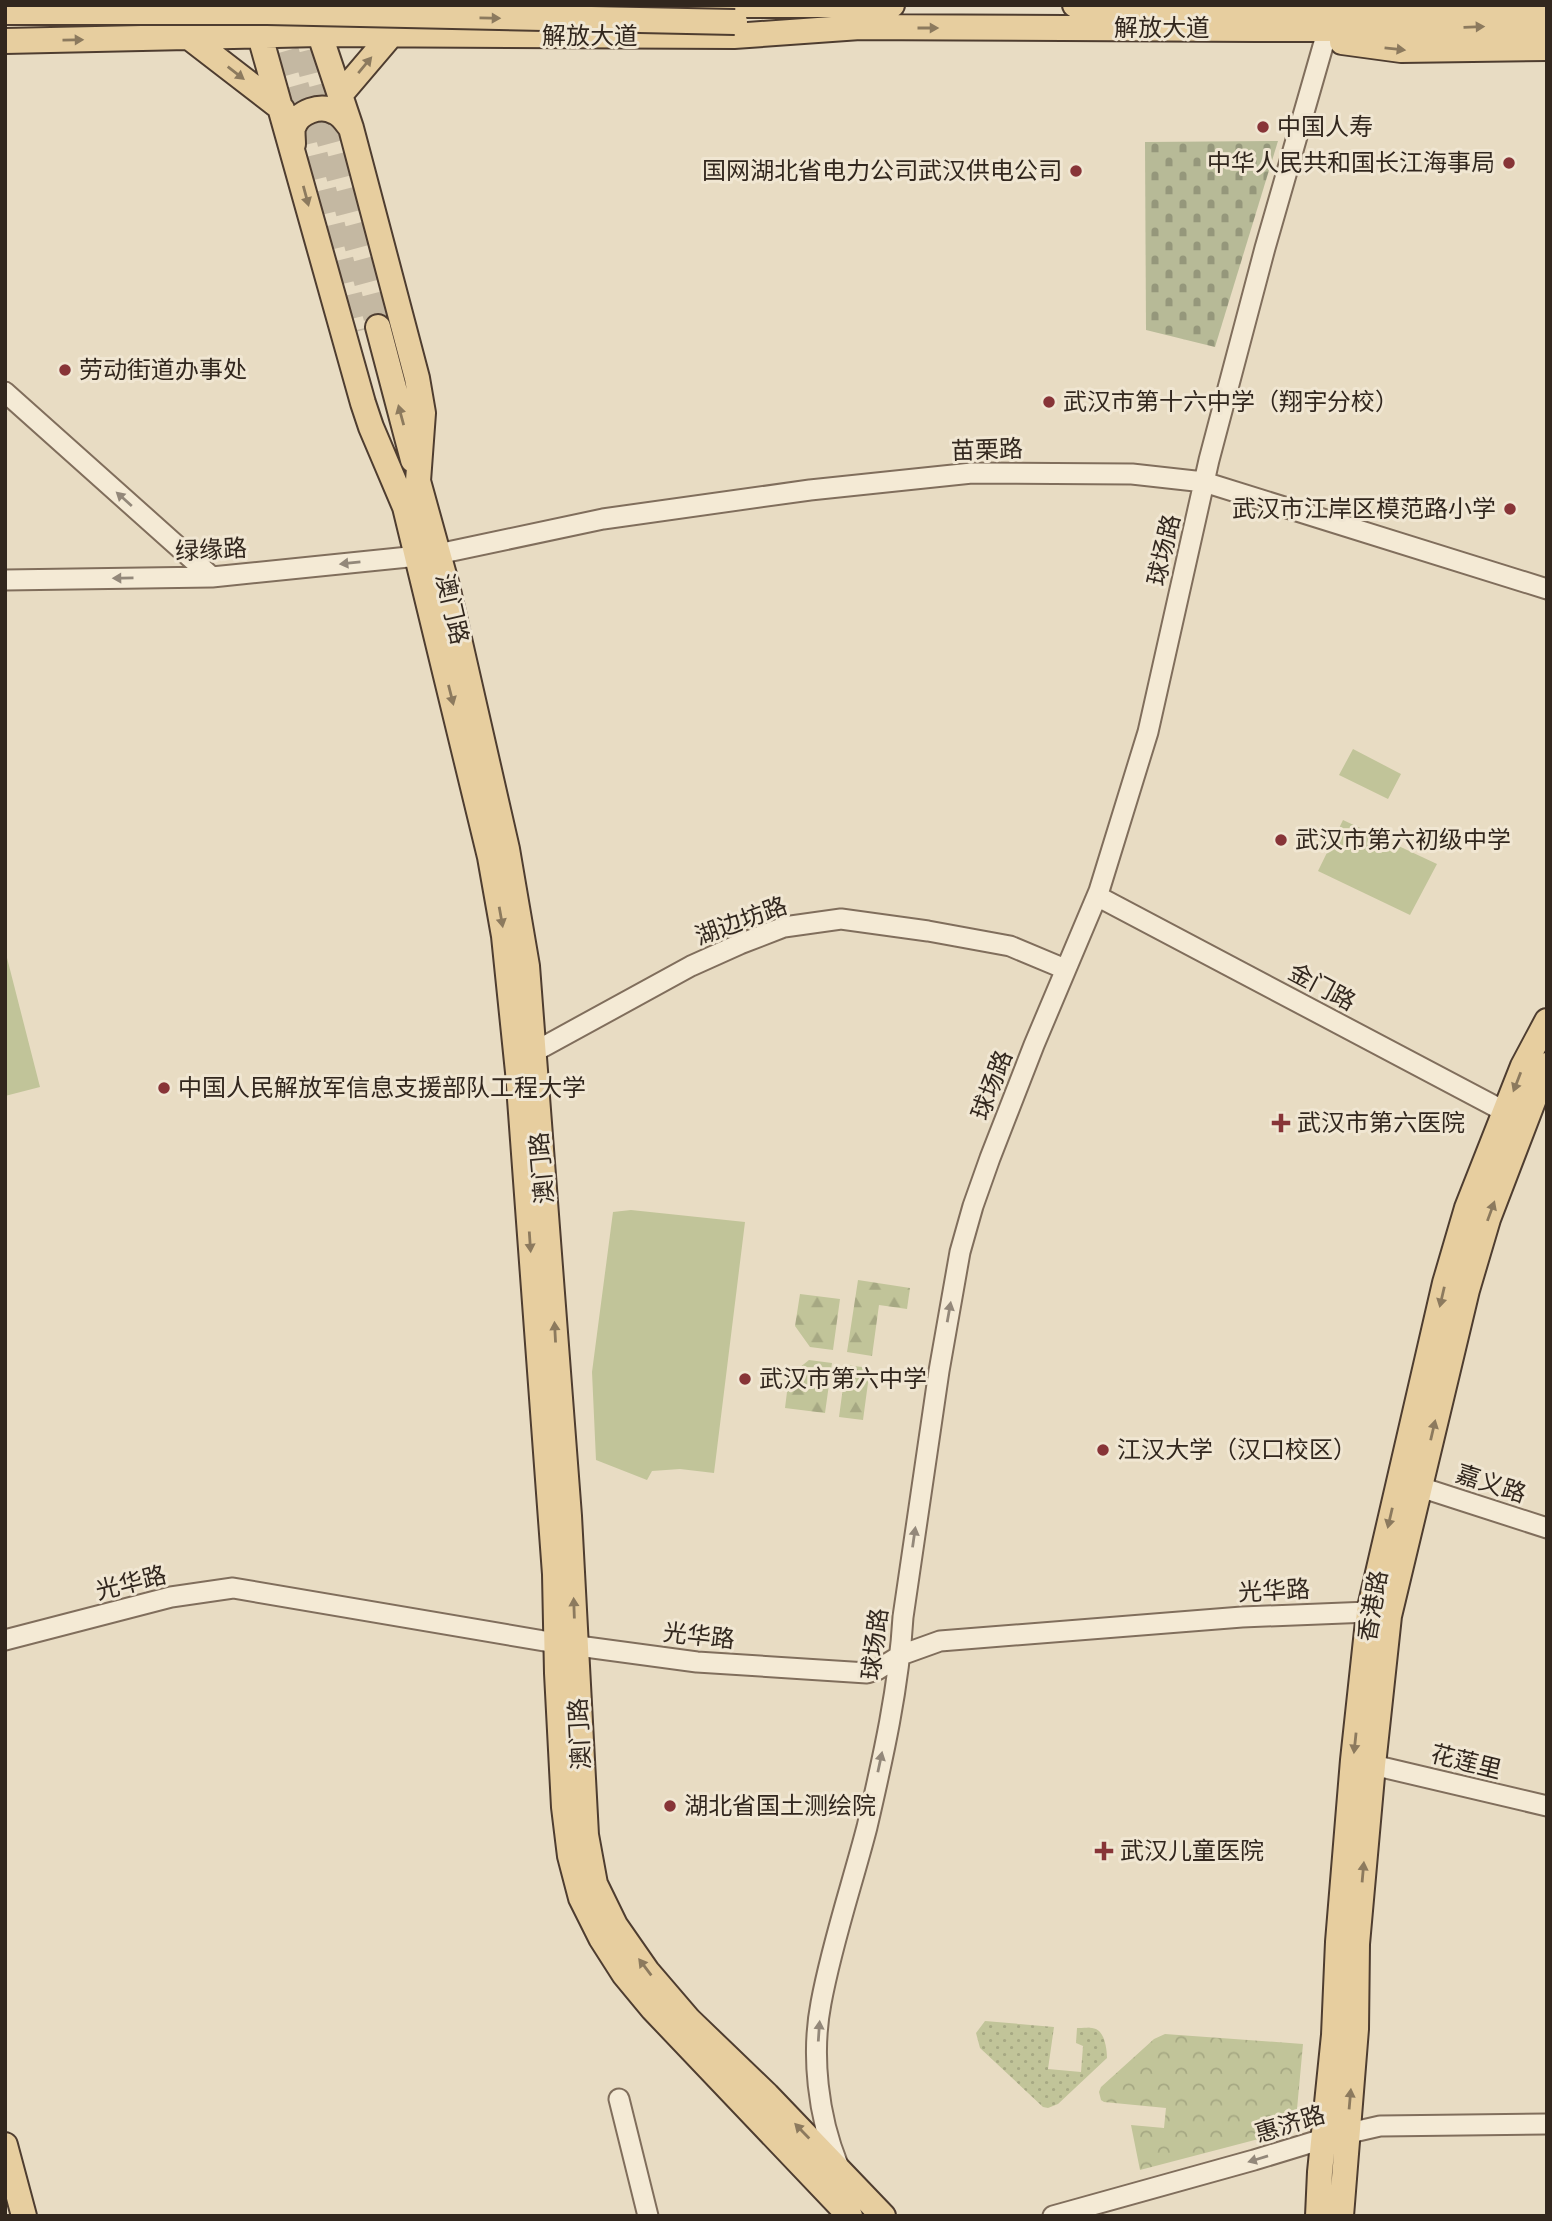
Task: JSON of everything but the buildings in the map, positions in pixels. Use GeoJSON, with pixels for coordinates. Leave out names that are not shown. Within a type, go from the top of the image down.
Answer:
{"type":"FeatureCollection","features":[{"type":"Feature","properties":{"kind":"main road","name":"澳门路"},"geometry":{"type":"LineString","coordinates":[[258,5],[260,36],[363,403],[428,556],[507,849],[527,966],[569,1516],[564,1807],[570,1856],[581,1898],[601,1938],[624,1974],[653,2009],[850,2216]]}},
{"type":"Feature","properties":{"kind":"main road","name":"澳门路"},"geometry":{"type":"LineString","coordinates":[[310,5],[351,128],[417,379],[423,413],[418,481],[428,556],[491,857],[504,936],[518,1072],[555,1574],[566,1644],[586,1836],[595,1884],[615,1926],[647,1971],[689,2020],[767,2095],[883,2216]]}},
{"type":"Feature","properties":{"kind":"main road","name":"解放大道"},"geometry":{"type":"LineString","coordinates":[[674,5],[735,14]]}},
{"type":"Feature","properties":{"kind":"main road","name":"解放大道"},"geometry":{"type":"LineString","coordinates":[[260,36],[734,36],[892,5]]}},
{"type":"Feature","properties":{"kind":"main road","name":"解放大道"},"geometry":{"type":"LineString","coordinates":[[1075,5],[1258,19],[1325,39],[1401,50],[1547,48]]}},
{"type":"Feature","properties":{"kind":"main road","name":"解放大道"},"geometry":{"type":"LineString","coordinates":[[1258,19],[1292,5]]}},
{"type":"Feature","properties":{"kind":"main road","name":"解放大道"},"geometry":{"type":"LineString","coordinates":[[1403,20],[1547,9]]}},
{"type":"Feature","properties":{"kind":"main road","name":"解放大道"},"geometry":{"type":"LineString","coordinates":[[5,12],[862,13],[1403,20],[1547,25]]}},
{"type":"Feature","properties":{"kind":"main road"},"geometry":{"type":"LineString","coordinates":[[340,95],[391,35]]}},
{"type":"Feature","properties":{"kind":"main road"},"geometry":{"type":"LineString","coordinates":[[5,41],[260,36]]}},
{"type":"Feature","properties":{"kind":"main road"},"geometry":{"type":"LineString","coordinates":[[190,37],[282,109]]}},
{"type":"Feature","properties":{"kind":"main road"},"geometry":{"type":"LineString","coordinates":[[293,151],[293,128],[302,114],[325,108],[334,111],[351,128]]}},
{"type":"Feature","properties":{"kind":"main road"},"geometry":{"type":"LineString","coordinates":[[405,507],[369,329],[418,481]]}},
{"type":"Feature","properties":{"kind":"main road","name":"香港路"},"geometry":{"type":"LineString","coordinates":[[1341,2216],[1356,2029],[1357,1944],[1373,1765],[1379,1614],[1420,1487],[1466,1290],[1515,1116],[1523,1066],[1547,1021]]}},
{"type":"Feature","properties":{"kind":"main road","name":"香港路"},"geometry":{"type":"LineString","coordinates":[[1318,2216],[1334,2035],[1338,1942],[1353,1760],[1379,1614],[1445,1283],[1467,1208],[1515,1116],[1547,1065]]}},
{"type":"Feature","properties":{"kind":"main road"},"geometry":{"type":"LineString","coordinates":[[5,2145],[24,2216]]}},
{"type":"Feature","properties":{"kind":"street","name":"球场路"},"geometry":{"type":"LineString","coordinates":[[840,2170],[832,2150],[819,2091],[818,2038],[821,2004],[867,1826],[901,1656],[905,1603],[939,1371],[960,1252],[990,1158],[1097,896],[1148,732],[1204,482],[1265,248],[1325,39]]}},
{"type":"Feature","properties":{"kind":"street"},"geometry":{"type":"LineString","coordinates":[[5,392],[212,577]]}},
{"type":"Feature","properties":{"kind":"street","name":"苗栗路"},"geometry":{"type":"LineString","coordinates":[[428,556],[603,519],[810,490],[972,473],[1132,474],[1204,482],[1547,589]]}},
{"type":"Feature","properties":{"kind":"street","name":"绿缘路"},"geometry":{"type":"LineString","coordinates":[[5,580],[212,577],[428,556]]}},
{"type":"Feature","properties":{"kind":"street","name":"金门路"},"geometry":{"type":"LineString","coordinates":[[1097,896],[1515,1116]]}},
{"type":"Feature","properties":{"kind":"street","name":"湖边坊路"},"geometry":{"type":"LineString","coordinates":[[534,1052],[691,966],[784,927],[841,919],[928,931],[1010,947],[1065,969]]}},
{"type":"Feature","properties":{"kind":"street","name":"嘉义路"},"geometry":{"type":"LineString","coordinates":[[1420,1487],[1547,1528]]}},
{"type":"Feature","properties":{"kind":"street","name":"光华路"},"geometry":{"type":"LineString","coordinates":[[5,1640],[170,1597],[233,1588],[566,1644],[697,1662],[867,1673],[940,1640],[1242,1617],[1379,1614]]}},
{"type":"Feature","properties":{"kind":"street","name":"花莲里"},"geometry":{"type":"LineString","coordinates":[[1373,1765],[1547,1806]]}},
{"type":"Feature","properties":{"kind":"street"},"geometry":{"type":"LineString","coordinates":[[619,2099],[648,2216]]}},
{"type":"Feature","properties":{"kind":"street","name":"惠济路"},"geometry":{"type":"LineString","coordinates":[[1053,2216],[1323,2139],[1380,2126],[1547,2124]]}},
{"type":"Feature","properties":{"kind":"green space"},"geometry":{"type":"Polygon","coordinates":[[[1278,141],[1215,347],[1146,330],[1145,142],[1278,141]]]}},
{"type":"Feature","properties":{"kind":"green space"},"geometry":{"type":"Polygon","coordinates":[[[1353,749],[1401,774],[1388,799],[1339,775],[1353,749]]]}},
{"type":"Feature","properties":{"kind":"green space"},"geometry":{"type":"Polygon","coordinates":[[[1343,820],[1437,864],[1410,915],[1318,871],[1343,820]]]}},
{"type":"Feature","properties":{"kind":"green space"},"geometry":{"type":"Polygon","coordinates":[[[5,950],[40,1087],[5,1096],[5,950]]]}},
{"type":"Feature","properties":{"kind":"green space"},"geometry":{"type":"Polygon","coordinates":[[[631,1210],[745,1222],[714,1473],[680,1469],[652,1471],[647,1480],[596,1460],[592,1372],[613,1212],[631,1210]]]}},
{"type":"Feature","properties":{"kind":"green space"},"geometry":{"type":"Polygon","coordinates":[[[858,1280],[910,1288],[907,1309],[879,1305],[872,1356],[847,1352],[858,1280]]]}},
{"type":"Feature","properties":{"kind":"green space"},"geometry":{"type":"Polygon","coordinates":[[[800,1294],[840,1299],[833,1350],[810,1347],[795,1326],[800,1294]]]}},
{"type":"Feature","properties":{"kind":"green space"},"geometry":{"type":"Polygon","coordinates":[[[809,1360],[832,1363],[825,1413],[785,1408],[789,1376],[809,1360]]]}},
{"type":"Feature","properties":{"kind":"green space"},"geometry":{"type":"Polygon","coordinates":[[[846,1365],[870,1368],[863,1420],[839,1417],[846,1365]]]}},
{"type":"Feature","properties":{"kind":"green space"},"geometry":{"type":"Polygon","coordinates":[[[985,2021],[1054,2027],[1048,2069],[1081,2072],[1083,2046],[1076,2043],[1077,2028],[1092,2028],[1102,2034],[1107,2058],[1058,2104],[1043,2107],[980,2048],[976,2033],[985,2021]]]}},
{"type":"Feature","properties":{"kind":"green space"},"geometry":{"type":"Polygon","coordinates":[[[1165,2034],[1303,2044],[1296,2120],[1285,2132],[1140,2170],[1131,2125],[1164,2128],[1166,2108],[1104,2102],[1099,2092],[1101,2087],[1154,2039],[1165,2034]]]}},
{"type":"Feature","properties":{"kind":"tunnel"},"geometry":{"type":"LineString","coordinates":[[277,16],[311,136],[359,331]]}},
{"type":"Feature","properties":{"kind":"tunnel"},"geometry":{"type":"LineString","coordinates":[[296,16],[378,327]]}},
{"type":"Feature","properties":{"kind":"place","name":"中国人寿"},"geometry":{"type":"Point","coordinates":[1263,127]}},
{"type":"Feature","properties":{"kind":"place","name":"中华人民共和国长江海事局"},"geometry":{"type":"Point","coordinates":[1509,163]}},
{"type":"Feature","properties":{"kind":"place","name":"国网湖北省电力公司武汉供电公司"},"geometry":{"type":"Point","coordinates":[1076,171]}},
{"type":"Feature","properties":{"kind":"place","name":"劳动街道办事处"},"geometry":{"type":"Point","coordinates":[65,370]}},
{"type":"Feature","properties":{"kind":"place","name":"武汉市第十六中学（翔宇分校）"},"geometry":{"type":"Point","coordinates":[1049,402]}},
{"type":"Feature","properties":{"kind":"place","name":"武汉市江岸区模范路小学"},"geometry":{"type":"Point","coordinates":[1510,509]}},
{"type":"Feature","properties":{"kind":"place","name":"武汉市第六初级中学"},"geometry":{"type":"Point","coordinates":[1281,840]}},
{"type":"Feature","properties":{"kind":"place","name":"中国人民解放军信息支援部队工程大学"},"geometry":{"type":"Point","coordinates":[164,1088]}},
{"type":"Feature","properties":{"kind":"place","name":"武汉市第六医院"},"geometry":{"type":"Point","coordinates":[1281,1123]}},
{"type":"Feature","properties":{"kind":"place","name":"武汉市第六中学"},"geometry":{"type":"Point","coordinates":[745,1379]}},
{"type":"Feature","properties":{"kind":"place","name":"江汉大学（汉口校区）"},"geometry":{"type":"Point","coordinates":[1103,1450]}},
{"type":"Feature","properties":{"kind":"place","name":"湖北省国土测绘院"},"geometry":{"type":"Point","coordinates":[670,1806]}},
{"type":"Feature","properties":{"kind":"place","name":"武汉儿童医院"},"geometry":{"type":"Point","coordinates":[1104,1851]}}]}
